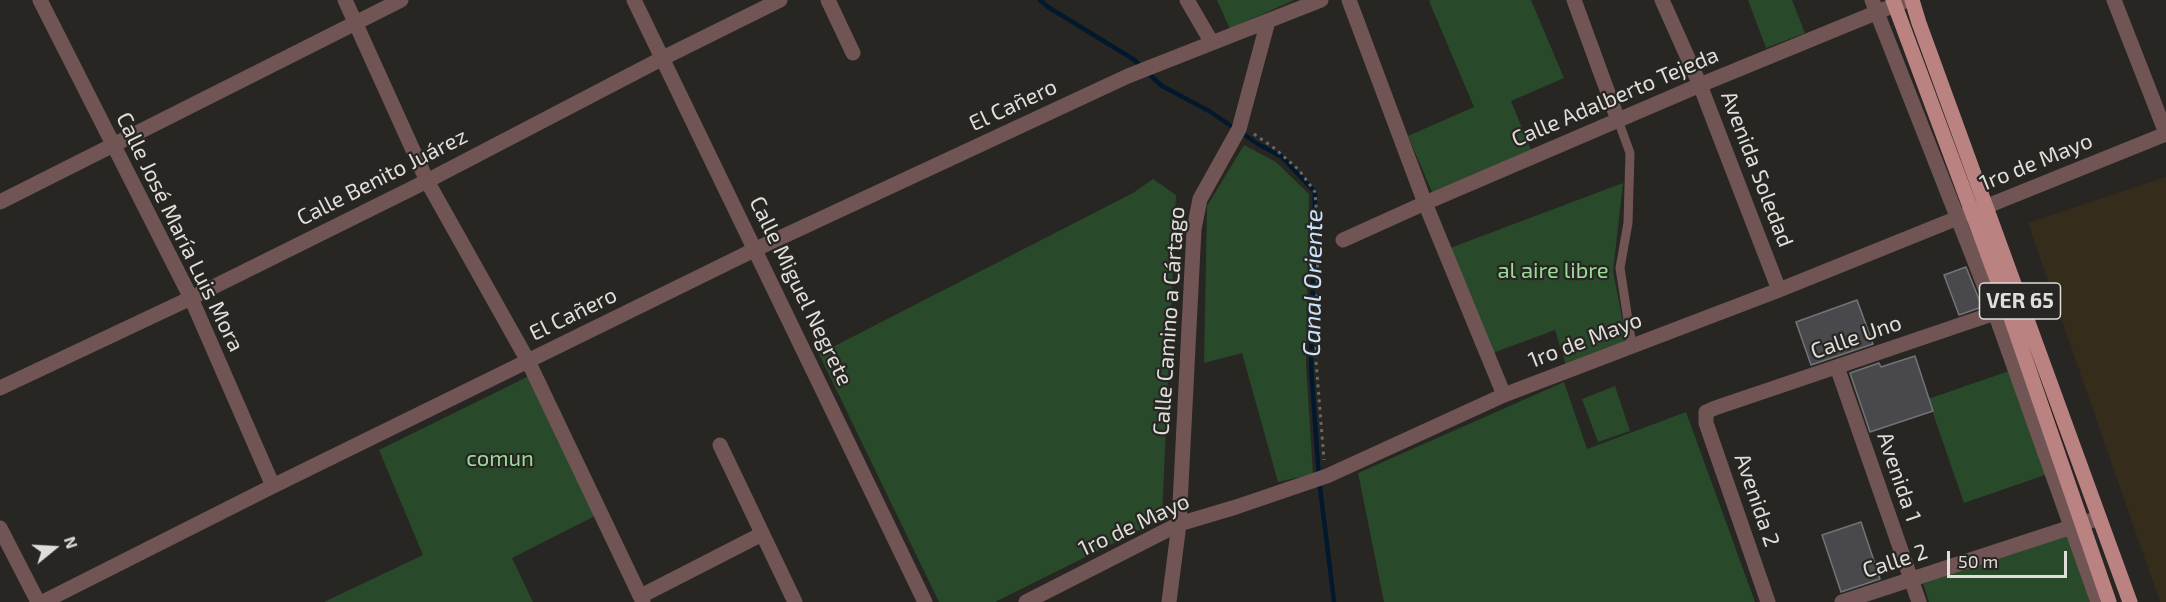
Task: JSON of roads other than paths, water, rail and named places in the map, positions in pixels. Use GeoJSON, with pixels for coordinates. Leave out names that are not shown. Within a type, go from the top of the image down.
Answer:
{"type":"FeatureCollection","features":[{"type":"Feature","properties":{"kind":"main road","name":"VER 65"},"geometry":{"type":"LineString","coordinates":[[1912,0],[1972,212]]}},
{"type":"Feature","properties":{"kind":"main road","name":"VER 65"},"geometry":{"type":"LineString","coordinates":[[1898,2],[2008,309],[2077,525],[2109,602]]}},
{"type":"Feature","properties":{"kind":"main road","name":"VER 65"},"geometry":{"type":"LineString","coordinates":[[2008,309],[2098,518],[2130,602]]}},
{"type":"Feature","properties":{"kind":"street","name":"Calle José María Luis Mora"},"geometry":{"type":"LineString","coordinates":[[40,0],[191,298],[273,486]]}},
{"type":"Feature","properties":{"kind":"street"},"geometry":{"type":"LineString","coordinates":[[345,0],[357,22],[427,181],[528,361],[642,599],[762,534]]}},
{"type":"Feature","properties":{"kind":"street"},"geometry":{"type":"LineString","coordinates":[[0,202],[401,0]]}},
{"type":"Feature","properties":{"kind":"street","name":"Calle Miguel Negrete"},"geometry":{"type":"LineString","coordinates":[[634,0],[925,602]]}},
{"type":"Feature","properties":{"kind":"street","name":"Calle Benito Juárez"},"geometry":{"type":"LineString","coordinates":[[0,388],[191,298],[427,181],[780,0]]}},
{"type":"Feature","properties":{"kind":"street"},"geometry":{"type":"LineString","coordinates":[[828,0],[853,53]]}},
{"type":"Feature","properties":{"kind":"street"},"geometry":{"type":"LineString","coordinates":[[1186,0],[1212,43],[1322,0]]}},
{"type":"Feature","properties":{"kind":"street"},"geometry":{"type":"LineString","coordinates":[[1349,0],[1425,203],[1504,395]]}},
{"type":"Feature","properties":{"kind":"street"},"geometry":{"type":"LineString","coordinates":[[1574,0],[1618,120]]}},
{"type":"Feature","properties":{"kind":"street","name":"Avenida Soledad"},"geometry":{"type":"LineString","coordinates":[[1662,0],[1700,85],[1779,290]]}},
{"type":"Feature","properties":{"kind":"street"},"geometry":{"type":"LineString","coordinates":[[2114,0],[2166,133]]}},
{"type":"Feature","properties":{"kind":"street","name":"Calle Adalberto Tejeda"},"geometry":{"type":"LineString","coordinates":[[1343,240],[1700,85],[1874,6],[1898,2]]}},
{"type":"Feature","properties":{"kind":"street"},"geometry":{"type":"LineString","coordinates":[[1874,6],[1972,212]]}},
{"type":"Feature","properties":{"kind":"street","name":"Calle Camino a Cártago"},"geometry":{"type":"LineString","coordinates":[[1169,602],[1179,524],[1194,229],[1200,199],[1239,127],[1268,21]]}},
{"type":"Feature","properties":{"kind":"street","name":"El Cañero"},"geometry":{"type":"LineString","coordinates":[[40,602],[756,249],[1128,76],[1212,43]]}},
{"type":"Feature","properties":{"kind":"street","name":"1ro de Mayo"},"geometry":{"type":"LineString","coordinates":[[1026,602],[1179,524],[1328,476],[1504,395],[1779,290],[2166,133]]}},
{"type":"Feature","properties":{"kind":"street","name":"Calle Uno"},"geometry":{"type":"LineString","coordinates":[[1706,412],[2008,309]]}},
{"type":"Feature","properties":{"kind":"street","name":"Avenida 1"},"geometry":{"type":"LineString","coordinates":[[1837,367],[1919,602]]}},
{"type":"Feature","properties":{"kind":"street","name":"Avenida 2"},"geometry":{"type":"LineString","coordinates":[[1706,412],[1706,423],[1768,602]]}},
{"type":"Feature","properties":{"kind":"street"},"geometry":{"type":"LineString","coordinates":[[720,445],[795,602]]}},
{"type":"Feature","properties":{"kind":"street","name":"Calle 2"},"geometry":{"type":"LineString","coordinates":[[1842,602],[2098,518]]}},
{"type":"Feature","properties":{"kind":"street"},"geometry":{"type":"LineString","coordinates":[[2077,525],[2098,602]]}},
{"type":"Feature","properties":{"kind":"street"},"geometry":{"type":"LineString","coordinates":[[0,528],[40,602]]}},
{"type":"Feature","properties":{"kind":"lane"},"geometry":{"type":"LineString","coordinates":[[1618,120],[1630,153],[1628,223],[1620,268],[1632,346]]}},
{"type":"Feature","properties":{"kind":"waterway","name":"Canal Oriente"},"geometry":{"type":"LineString","coordinates":[[1040,0],[1142,67]]}},
{"type":"Feature","properties":{"kind":"waterway","name":"Canal Oriente"},"geometry":{"type":"LineString","coordinates":[[1148,73],[1162,86],[1209,111],[1282,157],[1315,192],[1311,366],[1319,479],[1334,602]]}},
{"type":"Feature","properties":{"kind":"park label","name":"al aire libre"},"geometry":{"type":"Point","coordinates":[1553,271]}},
{"type":"Feature","properties":{"kind":"park label","name":"comun"},"geometry":{"type":"Point","coordinates":[500,459]}}]}
